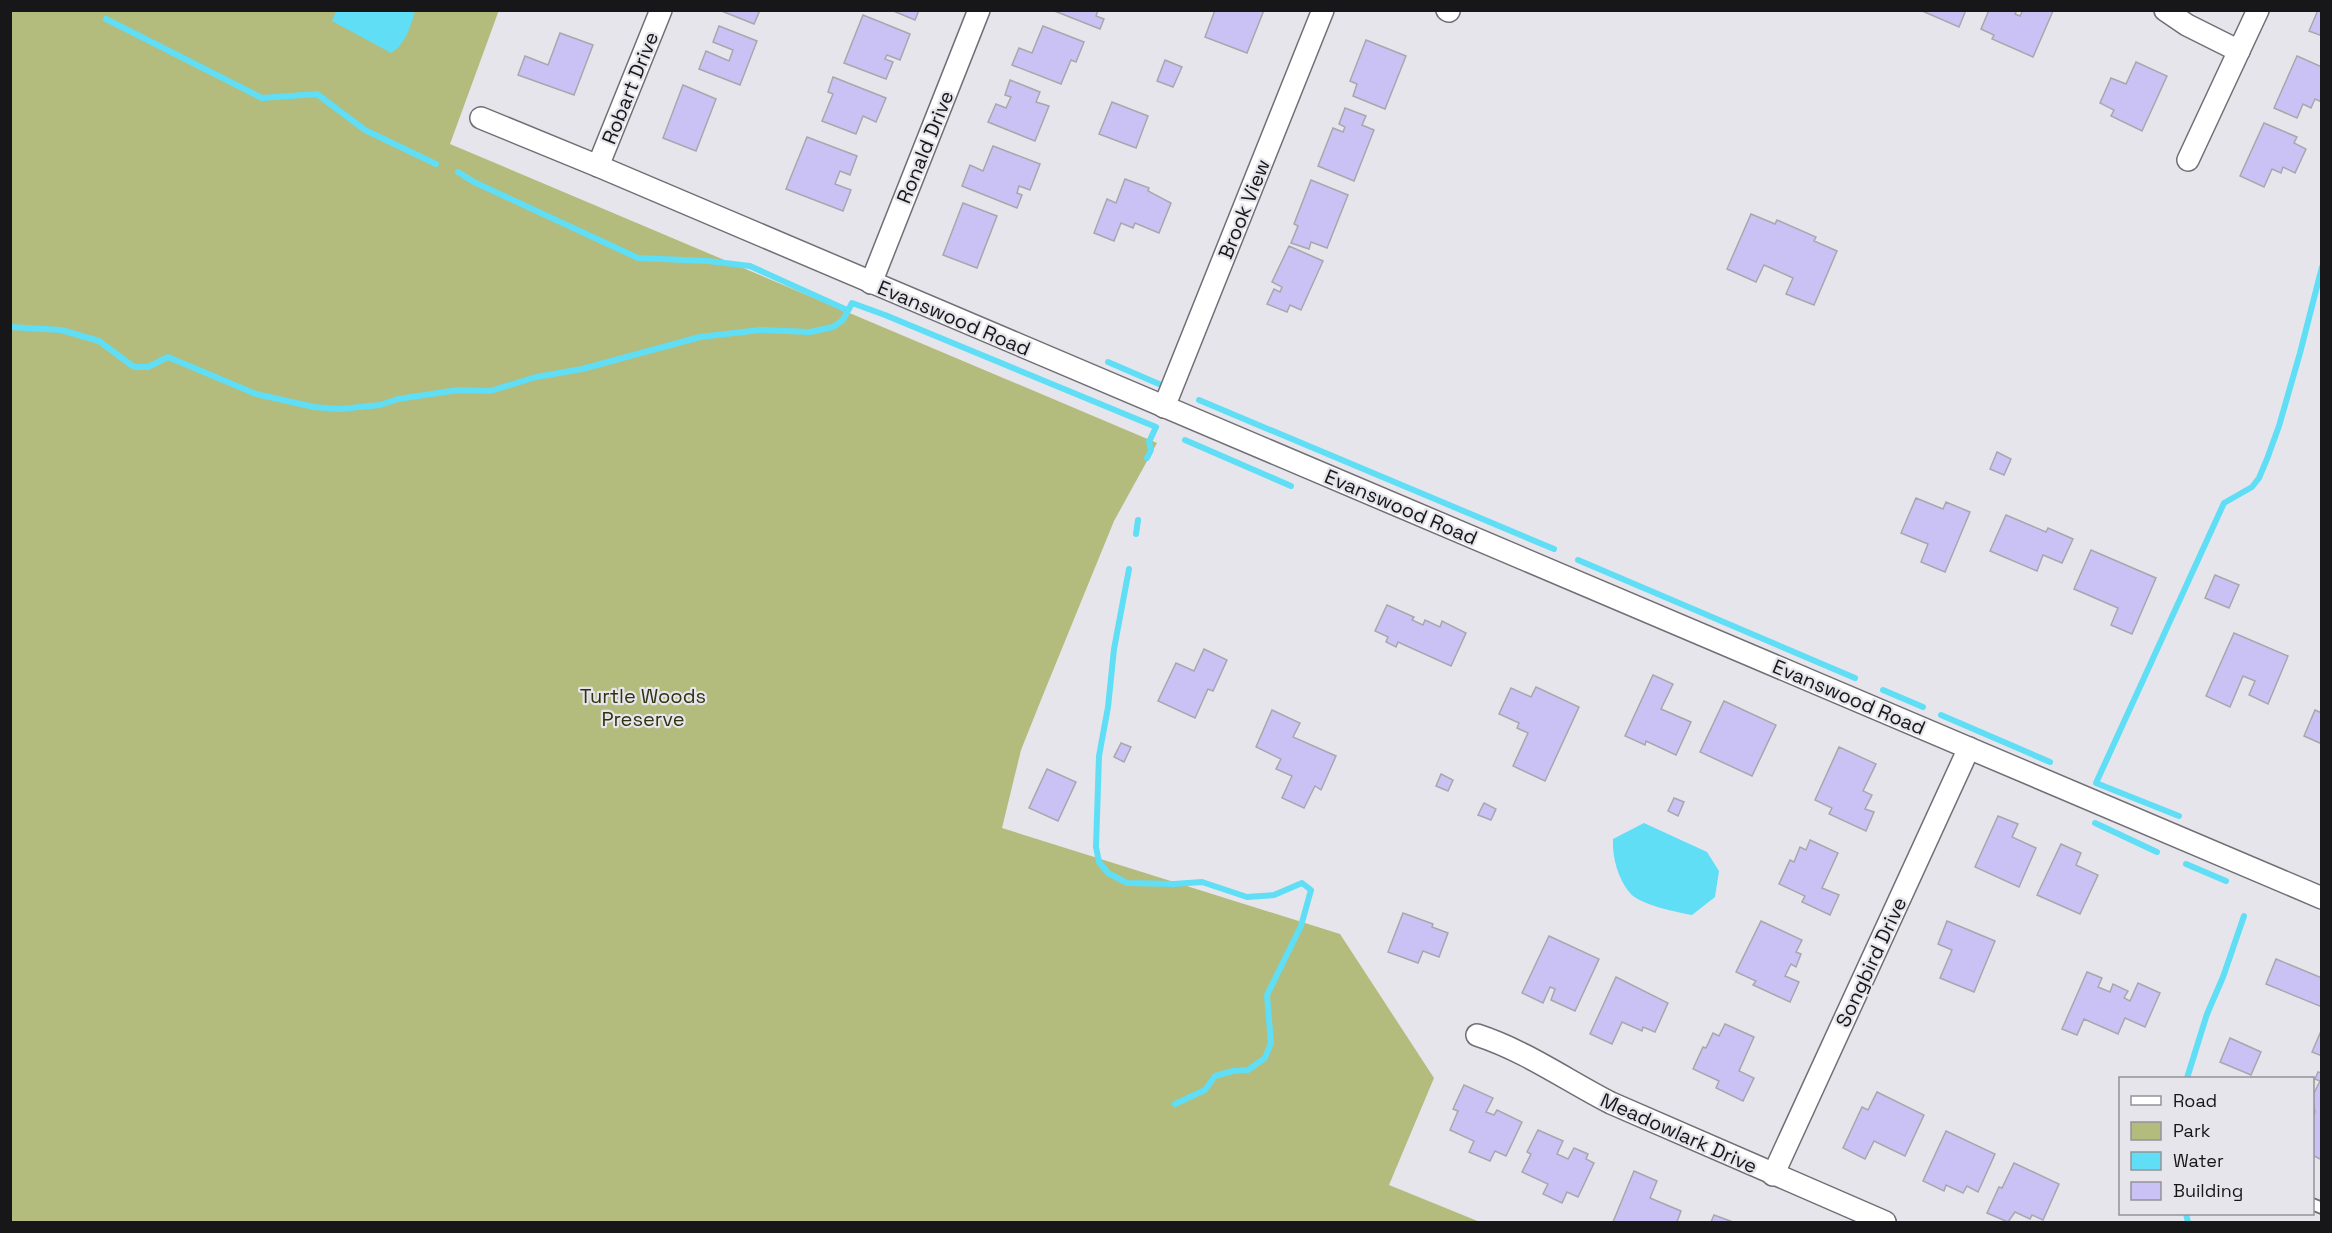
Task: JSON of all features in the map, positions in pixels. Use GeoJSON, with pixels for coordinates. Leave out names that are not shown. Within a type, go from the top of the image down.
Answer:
{"type":"FeatureCollection","features":[{"type":"Feature","properties":{"kind":"street","name":"Robart Drive"},"geometry":{"type":"LineString","coordinates":[[598,166],[661,10]]}},
{"type":"Feature","properties":{"kind":"street","name":"Ronald Drive"},"geometry":{"type":"LineString","coordinates":[[871,283],[979,10]]}},
{"type":"Feature","properties":{"kind":"street","name":"Brook View"},"geometry":{"type":"LineString","coordinates":[[1164,407],[1323,10]]}},
{"type":"Feature","properties":{"kind":"street"},"geometry":{"type":"LineString","coordinates":[[2165,10],[2187,25],[2239,51]]}},
{"type":"Feature","properties":{"kind":"street"},"geometry":{"type":"LineString","coordinates":[[2188,160],[2258,10]]}},
{"type":"Feature","properties":{"kind":"street","name":"Evanswood Road"},"geometry":{"type":"LineString","coordinates":[[481,118],[2322,898]]}},
{"type":"Feature","properties":{"kind":"street","name":"Songbird Drive"},"geometry":{"type":"LineString","coordinates":[[1773,1175],[1969,748]]}},
{"type":"Feature","properties":{"kind":"street","name":"Meadowlark Drive"},"geometry":{"type":"LineString","coordinates":[[1477,1035],[1518,1050],[1581,1088],[1611,1103],[1885,1222]]}},
{"type":"Feature","properties":{"kind":"green space","name":"Turtle Woods Preserve"},"geometry":{"type":"Polygon","coordinates":[[[499,10],[450,144],[1157,443],[1114,521],[1043,695],[1021,750],[1002,828],[1340,934],[1434,1078],[1389,1185],[1480,1222],[11,1222],[11,11],[499,10]]]}},
{"type":"Feature","properties":{"kind":"water"},"geometry":{"type":"Polygon","coordinates":[[[336,10],[415,11],[404,40],[391,53],[332,21],[336,10]]]}},
{"type":"Feature","properties":{"kind":"water"},"geometry":{"type":"Polygon","coordinates":[[[1644,823],[1707,852],[1719,871],[1715,897],[1692,915],[1642,901],[1630,893],[1622,881],[1615,860],[1613,839],[1644,823]]]}},
{"type":"Feature","properties":{"kind":"building"},"geometry":{"type":"Polygon","coordinates":[[[719,10],[760,10],[754,24],[719,10]]]}},
{"type":"Feature","properties":{"kind":"building"},"geometry":{"type":"Polygon","coordinates":[[[891,10],[919,10],[915,20],[891,10]]]}},
{"type":"Feature","properties":{"kind":"building"},"geometry":{"type":"Polygon","coordinates":[[[1052,10],[1098,10],[1096,16],[1104,19],[1100,29],[1052,10]]]}},
{"type":"Feature","properties":{"kind":"building"},"geometry":{"type":"Polygon","coordinates":[[[1215,10],[1264,10],[1247,53],[1205,37],[1215,10]]]}},
{"type":"Feature","properties":{"kind":"building"},"geometry":{"type":"Polygon","coordinates":[[[1920,10],[1966,10],[1959,27],[1920,10]]]}},
{"type":"Feature","properties":{"kind":"building"},"geometry":{"type":"Polygon","coordinates":[[[1989,10],[2017,10],[2015,14],[2020,16],[2023,10],[2053,11],[2033,57],[1992,39],[1994,35],[1981,29],[1989,10]]]}},
{"type":"Feature","properties":{"kind":"building"},"geometry":{"type":"Polygon","coordinates":[[[2318,10],[2322,10],[2322,36],[2309,31],[2318,10]]]}},
{"type":"Feature","properties":{"kind":"building"},"geometry":{"type":"Polygon","coordinates":[[[863,15],[910,34],[900,60],[887,55],[885,59],[893,62],[886,79],[844,63],[863,15]]]}},
{"type":"Feature","properties":{"kind":"building"},"geometry":{"type":"Polygon","coordinates":[[[719,26],[757,41],[740,85],[699,69],[706,51],[729,61],[733,50],[713,42],[719,26]]]}},
{"type":"Feature","properties":{"kind":"building"},"geometry":{"type":"Polygon","coordinates":[[[1043,26],[1084,42],[1076,62],[1071,60],[1061,84],[1012,65],[1019,48],[1032,53],[1043,26]]]}},
{"type":"Feature","properties":{"kind":"building"},"geometry":{"type":"Polygon","coordinates":[[[560,33],[593,45],[574,95],[518,75],[525,56],[548,65],[560,33]]]}},
{"type":"Feature","properties":{"kind":"building"},"geometry":{"type":"Polygon","coordinates":[[[1366,40],[1406,56],[1385,109],[1353,96],[1357,84],[1350,81],[1366,40]]]}},
{"type":"Feature","properties":{"kind":"building"},"geometry":{"type":"Polygon","coordinates":[[[2297,56],[2322,67],[2322,102],[2315,99],[2311,108],[2303,104],[2297,118],[2274,108],[2297,56]]]}},
{"type":"Feature","properties":{"kind":"building"},"geometry":{"type":"Polygon","coordinates":[[[1165,60],[1182,67],[1173,87],[1157,81],[1165,60]]]}},
{"type":"Feature","properties":{"kind":"building"},"geometry":{"type":"Polygon","coordinates":[[[2136,62],[2167,76],[2142,131],[2111,116],[2114,110],[2100,103],[2111,78],[2126,84],[2136,62]]]}},
{"type":"Feature","properties":{"kind":"building"},"geometry":{"type":"Polygon","coordinates":[[[833,77],[886,98],[876,122],[863,116],[856,134],[822,121],[833,94],[828,92],[833,77]]]}},
{"type":"Feature","properties":{"kind":"building"},"geometry":{"type":"Polygon","coordinates":[[[1010,80],[1040,92],[1036,102],[1049,106],[1035,141],[988,122],[996,104],[1006,108],[1011,97],[1005,95],[1010,80]]]}},
{"type":"Feature","properties":{"kind":"building"},"geometry":{"type":"Polygon","coordinates":[[[683,85],[716,99],[696,151],[663,138],[683,85]]]}},
{"type":"Feature","properties":{"kind":"building"},"geometry":{"type":"Polygon","coordinates":[[[1112,102],[1148,116],[1136,148],[1099,134],[1112,102]]]}},
{"type":"Feature","properties":{"kind":"building"},"geometry":{"type":"Polygon","coordinates":[[[1345,108],[1366,116],[1362,125],[1374,130],[1354,181],[1318,166],[1333,128],[1343,132],[1345,127],[1339,124],[1345,108]]]}},
{"type":"Feature","properties":{"kind":"building"},"geometry":{"type":"Polygon","coordinates":[[[2264,123],[2297,137],[2294,143],[2306,149],[2295,173],[2283,167],[2281,173],[2272,169],[2264,187],[2240,176],[2264,123]]]}},
{"type":"Feature","properties":{"kind":"building"},"geometry":{"type":"Polygon","coordinates":[[[807,137],[857,156],[850,175],[840,171],[835,184],[851,190],[843,211],[786,189],[807,137]]]}},
{"type":"Feature","properties":{"kind":"building"},"geometry":{"type":"Polygon","coordinates":[[[993,146],[1040,164],[1030,190],[1019,186],[1017,193],[1022,195],[1017,208],[962,186],[970,165],[983,171],[993,146]]]}},
{"type":"Feature","properties":{"kind":"building"},"geometry":{"type":"Polygon","coordinates":[[[1125,179],[1149,188],[1148,191],[1171,203],[1159,233],[1135,223],[1133,228],[1121,223],[1114,241],[1094,233],[1107,199],[1116,203],[1125,179]]]}},
{"type":"Feature","properties":{"kind":"building"},"geometry":{"type":"Polygon","coordinates":[[[1311,180],[1348,195],[1327,248],[1311,242],[1309,249],[1291,243],[1298,226],[1294,224],[1311,180]]]}},
{"type":"Feature","properties":{"kind":"building"},"geometry":{"type":"Polygon","coordinates":[[[963,203],[997,216],[977,268],[943,255],[963,203]]]}},
{"type":"Feature","properties":{"kind":"building"},"geometry":{"type":"Polygon","coordinates":[[[1751,214],[1775,224],[1777,220],[1816,237],[1814,241],[1837,251],[1814,305],[1786,294],[1793,278],[1764,265],[1756,282],[1727,269],[1751,214]]]}},
{"type":"Feature","properties":{"kind":"building"},"geometry":{"type":"Polygon","coordinates":[[[1289,246],[1323,261],[1301,310],[1290,305],[1287,312],[1267,304],[1274,289],[1280,292],[1282,287],[1272,282],[1289,246]]]}},
{"type":"Feature","properties":{"kind":"building"},"geometry":{"type":"Polygon","coordinates":[[[1997,452],[2011,459],[2004,475],[1990,469],[1997,452]]]}},
{"type":"Feature","properties":{"kind":"building"},"geometry":{"type":"Polygon","coordinates":[[[1916,498],[1943,509],[1946,502],[1970,512],[1945,572],[1921,562],[1928,544],[1901,533],[1916,498]]]}},
{"type":"Feature","properties":{"kind":"building"},"geometry":{"type":"Polygon","coordinates":[[[2006,515],[2046,532],[2048,528],[2073,539],[2062,563],[2043,555],[2037,571],[1990,551],[2006,515]]]}},
{"type":"Feature","properties":{"kind":"building"},"geometry":{"type":"Polygon","coordinates":[[[2091,550],[2156,578],[2132,634],[2111,625],[2118,608],[2074,589],[2091,550]]]}},
{"type":"Feature","properties":{"kind":"building"},"geometry":{"type":"Polygon","coordinates":[[[2215,575],[2239,585],[2229,608],[2205,598],[2215,575]]]}},
{"type":"Feature","properties":{"kind":"building"},"geometry":{"type":"Polygon","coordinates":[[[1387,605],[1414,617],[1412,620],[1423,625],[1425,620],[1440,627],[1442,621],[1466,633],[1451,666],[1398,642],[1396,647],[1386,642],[1388,637],[1375,631],[1387,605]]]}},
{"type":"Feature","properties":{"kind":"building"},"geometry":{"type":"Polygon","coordinates":[[[2234,633],[2288,656],[2268,704],[2249,695],[2255,681],[2243,676],[2230,707],[2206,696],[2234,633]]]}},
{"type":"Feature","properties":{"kind":"building"},"geometry":{"type":"Polygon","coordinates":[[[1204,649],[1227,660],[1213,691],[1208,689],[1195,718],[1158,701],[1176,663],[1194,671],[1204,649]]]}},
{"type":"Feature","properties":{"kind":"building"},"geometry":{"type":"Polygon","coordinates":[[[1653,675],[1673,684],[1661,709],[1691,722],[1676,755],[1646,741],[1645,745],[1625,736],[1653,675]]]}},
{"type":"Feature","properties":{"kind":"building"},"geometry":{"type":"Polygon","coordinates":[[[1536,687],[1579,707],[1545,781],[1513,766],[1528,733],[1517,728],[1519,723],[1499,714],[1511,688],[1531,697],[1536,687]]]}},
{"type":"Feature","properties":{"kind":"building"},"geometry":{"type":"Polygon","coordinates":[[[1724,701],[1776,725],[1752,776],[1700,752],[1724,701]]]}},
{"type":"Feature","properties":{"kind":"building"},"geometry":{"type":"Polygon","coordinates":[[[1272,710],[1300,723],[1293,737],[1336,756],[1321,790],[1315,786],[1304,808],[1282,798],[1292,776],[1276,769],[1281,759],[1256,747],[1272,710]]]}},
{"type":"Feature","properties":{"kind":"building"},"geometry":{"type":"Polygon","coordinates":[[[2315,710],[2322,713],[2322,744],[2304,736],[2315,710]]]}},
{"type":"Feature","properties":{"kind":"building"},"geometry":{"type":"Polygon","coordinates":[[[1121,743],[1131,747],[1124,762],[1114,757],[1121,743]]]}},
{"type":"Feature","properties":{"kind":"building"},"geometry":{"type":"Polygon","coordinates":[[[1839,747],[1876,764],[1863,791],[1872,795],[1865,809],[1874,812],[1866,831],[1829,814],[1832,808],[1815,800],[1839,747]]]}},
{"type":"Feature","properties":{"kind":"building"},"geometry":{"type":"Polygon","coordinates":[[[1047,769],[1076,782],[1058,821],[1029,808],[1047,769]]]}},
{"type":"Feature","properties":{"kind":"building"},"geometry":{"type":"Polygon","coordinates":[[[1441,774],[1453,780],[1448,791],[1436,786],[1441,774]]]}},
{"type":"Feature","properties":{"kind":"building"},"geometry":{"type":"Polygon","coordinates":[[[1674,798],[1684,802],[1678,816],[1668,811],[1674,798]]]}},
{"type":"Feature","properties":{"kind":"building"},"geometry":{"type":"Polygon","coordinates":[[[1484,803],[1496,809],[1491,820],[1478,815],[1484,803]]]}},
{"type":"Feature","properties":{"kind":"building"},"geometry":{"type":"Polygon","coordinates":[[[1998,816],[2018,824],[2012,837],[2036,848],[2019,887],[1975,867],[1998,816]]]}},
{"type":"Feature","properties":{"kind":"building"},"geometry":{"type":"Polygon","coordinates":[[[1810,840],[1838,853],[1822,888],[1839,895],[1830,915],[1802,902],[1805,896],[1779,884],[1790,860],[1794,862],[1800,847],[1806,850],[1810,840]]]}},
{"type":"Feature","properties":{"kind":"building"},"geometry":{"type":"Polygon","coordinates":[[[2061,844],[2081,853],[2076,865],[2098,875],[2080,914],[2037,895],[2061,844]]]}},
{"type":"Feature","properties":{"kind":"building"},"geometry":{"type":"Polygon","coordinates":[[[1403,913],[1433,924],[1432,927],[1448,933],[1439,957],[1423,951],[1418,963],[1388,952],[1403,913]]]}},
{"type":"Feature","properties":{"kind":"building"},"geometry":{"type":"Polygon","coordinates":[[[1761,921],[1802,940],[1796,952],[1801,954],[1796,967],[1791,964],[1785,976],[1799,982],[1790,1002],[1753,985],[1756,981],[1736,972],[1761,921]]]}},
{"type":"Feature","properties":{"kind":"building"},"geometry":{"type":"Polygon","coordinates":[[[1947,921],[1995,941],[1974,992],[1940,978],[1952,950],[1938,944],[1947,921]]]}},
{"type":"Feature","properties":{"kind":"building"},"geometry":{"type":"Polygon","coordinates":[[[1549,936],[1599,959],[1575,1011],[1551,1000],[1555,989],[1550,987],[1543,1003],[1522,993],[1549,936]]]}},
{"type":"Feature","properties":{"kind":"building"},"geometry":{"type":"Polygon","coordinates":[[[2276,959],[2322,978],[2322,1007],[2266,984],[2276,959]]]}},
{"type":"Feature","properties":{"kind":"building"},"geometry":{"type":"Polygon","coordinates":[[[2087,972],[2102,978],[2098,987],[2110,992],[2113,984],[2128,991],[2124,998],[2130,1001],[2138,983],[2160,993],[2145,1027],[2125,1018],[2118,1034],[2084,1019],[2077,1035],[2062,1029],[2087,972]]]}},
{"type":"Feature","properties":{"kind":"building"},"geometry":{"type":"Polygon","coordinates":[[[1616,977],[1668,1003],[1655,1032],[1643,1027],[1642,1031],[1622,1022],[1612,1044],[1590,1034],[1616,977]]]}},
{"type":"Feature","properties":{"kind":"building"},"geometry":{"type":"Polygon","coordinates":[[[1725,1024],[1754,1037],[1739,1071],[1754,1078],[1743,1101],[1716,1088],[1719,1081],[1693,1069],[1703,1047],[1706,1048],[1713,1033],[1719,1036],[1725,1024]]]}},
{"type":"Feature","properties":{"kind":"building"},"geometry":{"type":"Polygon","coordinates":[[[2322,1031],[2322,1056],[2312,1052],[2322,1031]]]}},
{"type":"Feature","properties":{"kind":"building"},"geometry":{"type":"Polygon","coordinates":[[[2230,1038],[2261,1052],[2251,1075],[2220,1062],[2230,1038]]]}},
{"type":"Feature","properties":{"kind":"building"},"geometry":{"type":"Polygon","coordinates":[[[2318,1072],[2322,1073],[2322,1160],[2314,1156],[2314,1093],[2320,1081],[2315,1079],[2318,1072]]]}},
{"type":"Feature","properties":{"kind":"building"},"geometry":{"type":"Polygon","coordinates":[[[1464,1085],[1493,1098],[1486,1112],[1494,1115],[1497,1110],[1522,1122],[1506,1156],[1495,1151],[1490,1161],[1469,1152],[1474,1141],[1450,1130],[1458,1111],[1453,1109],[1464,1085]]]}},
{"type":"Feature","properties":{"kind":"building"},"geometry":{"type":"Polygon","coordinates":[[[1877,1092],[1924,1115],[1905,1156],[1874,1141],[1865,1159],[1843,1148],[1862,1107],[1868,1110],[1877,1092]]]}},
{"type":"Feature","properties":{"kind":"building"},"geometry":{"type":"Polygon","coordinates":[[[1538,1130],[1563,1141],[1557,1154],[1568,1159],[1574,1148],[1588,1154],[1586,1159],[1594,1163],[1578,1197],[1567,1192],[1562,1203],[1543,1194],[1548,1184],[1522,1172],[1531,1154],[1527,1152],[1538,1130]]]}},
{"type":"Feature","properties":{"kind":"building"},"geometry":{"type":"Polygon","coordinates":[[[1946,1131],[1995,1154],[1978,1192],[1967,1186],[1963,1193],[1946,1185],[1944,1191],[1923,1181],[1946,1131]]]}},
{"type":"Feature","properties":{"kind":"building"},"geometry":{"type":"Polygon","coordinates":[[[2014,1163],[2059,1184],[2043,1220],[2032,1215],[2030,1219],[2015,1212],[2008,1222],[1987,1213],[2014,1163]]]}},
{"type":"Feature","properties":{"kind":"building"},"geometry":{"type":"Polygon","coordinates":[[[1634,1171],[1657,1181],[1650,1198],[1681,1211],[1677,1222],[1613,1222],[1634,1171]]]}},
{"type":"Feature","properties":{"kind":"building"},"geometry":{"type":"Polygon","coordinates":[[[1714,1215],[1733,1222],[1711,1222],[1714,1215]]]}},
{"type":"Feature","properties":{"kind":"waterway"},"geometry":{"type":"LineString","coordinates":[[106,19],[262,98],[317,94],[365,130],[436,164]]}},
{"type":"Feature","properties":{"kind":"waterway"},"geometry":{"type":"LineString","coordinates":[[458,172],[474,182],[638,258],[708,261],[750,266],[847,310]]}},
{"type":"Feature","properties":{"kind":"waterway"},"geometry":{"type":"LineString","coordinates":[[2179,816],[2096,783],[2224,503],[2252,487],[2259,478],[2279,426],[2322,267]]}},
{"type":"Feature","properties":{"kind":"waterway"},"geometry":{"type":"LineString","coordinates":[[10,327],[61,330],[99,341],[134,367],[148,367],[168,357],[256,394],[314,407],[339,409],[380,405],[398,399],[458,390],[490,391],[536,377],[582,369],[700,337],[760,330],[810,332],[833,327],[843,320],[852,303],[1156,427],[1149,442],[1151,450],[1147,458]]}},
{"type":"Feature","properties":{"kind":"waterway"},"geometry":{"type":"LineString","coordinates":[[1108,362],[1159,384]]}},
{"type":"Feature","properties":{"kind":"waterway"},"geometry":{"type":"LineString","coordinates":[[1199,400],[1554,549]]}},
{"type":"Feature","properties":{"kind":"waterway"},"geometry":{"type":"LineString","coordinates":[[1185,440],[1291,486]]}},
{"type":"Feature","properties":{"kind":"waterway"},"geometry":{"type":"LineString","coordinates":[[1136,534],[1138,520]]}},
{"type":"Feature","properties":{"kind":"waterway"},"geometry":{"type":"LineString","coordinates":[[1578,560],[1855,678]]}},
{"type":"Feature","properties":{"kind":"waterway"},"geometry":{"type":"LineString","coordinates":[[1129,569],[1114,649],[1108,707],[1099,756],[1096,847],[1099,862],[1108,873],[1127,883],[1202,882],[1247,897],[1274,895],[1302,883],[1311,890],[1301,926],[1267,995],[1271,1043],[1265,1058],[1248,1070],[1215,1076],[1205,1090],[1175,1104]]}},
{"type":"Feature","properties":{"kind":"waterway"},"geometry":{"type":"LineString","coordinates":[[1883,690],[1923,707]]}},
{"type":"Feature","properties":{"kind":"waterway"},"geometry":{"type":"LineString","coordinates":[[1941,715],[2050,762]]}},
{"type":"Feature","properties":{"kind":"waterway"},"geometry":{"type":"LineString","coordinates":[[2095,823],[2157,852]]}},
{"type":"Feature","properties":{"kind":"waterway"},"geometry":{"type":"LineString","coordinates":[[2186,864],[2226,881]]}},
{"type":"Feature","properties":{"kind":"waterway"},"geometry":{"type":"LineString","coordinates":[[2187,1077],[2207,1014],[2223,977],[2244,916]]}},
{"type":"Feature","properties":{"kind":"waterway"},"geometry":{"type":"LineString","coordinates":[[2186,1215],[2188,1222]]}}]}
